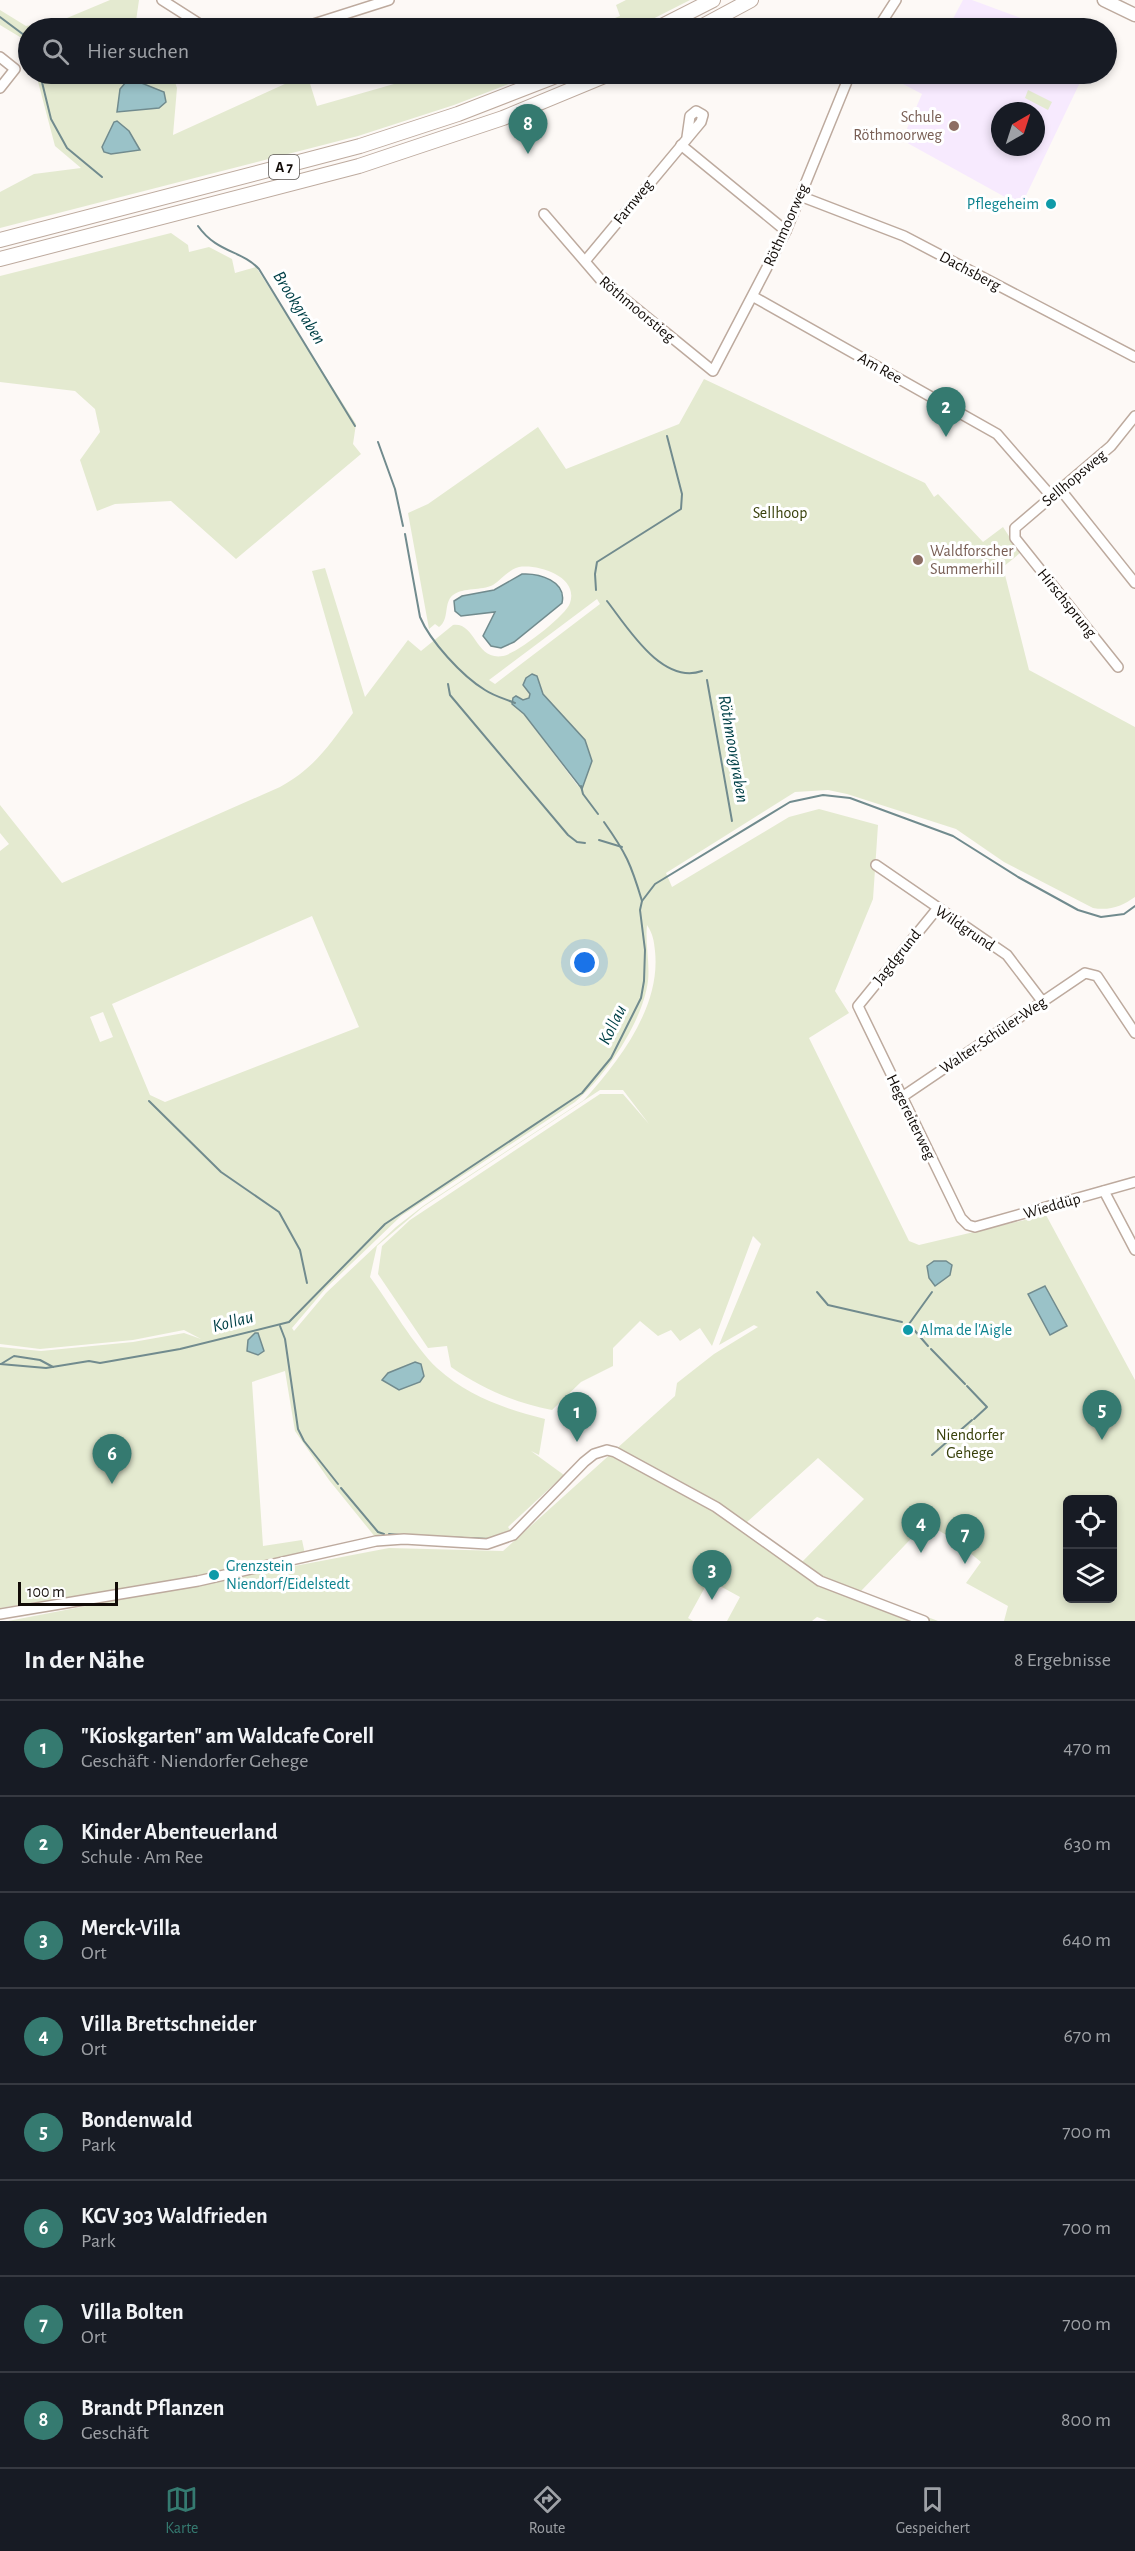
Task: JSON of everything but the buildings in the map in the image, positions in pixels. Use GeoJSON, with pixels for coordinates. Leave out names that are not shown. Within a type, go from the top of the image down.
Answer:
{"type":"FeatureCollection","features":[{"type":"Feature","properties":{"kind":"highway"},"geometry":{"type":"LineString","coordinates":[[678,18],[713,0]]}},
{"type":"Feature","properties":{"kind":"highway"},"geometry":{"type":"LineString","coordinates":[[718,18],[751,0]]}},
{"type":"Feature","properties":{"kind":"highway","name":"A 7"},"geometry":{"type":"LineString","coordinates":[[0,240],[360,146],[458,114],[535,84]]}},
{"type":"Feature","properties":{"kind":"highway","name":"A 7"},"geometry":{"type":"LineString","coordinates":[[0,259],[359,166],[503,118],[585,84]]}},
{"type":"Feature","properties":{"kind":"main road"},"geometry":{"type":"LineString","coordinates":[[1104,0],[1129,8]]}},
{"type":"Feature","properties":{"kind":"street"},"geometry":{"type":"LineString","coordinates":[[162,0],[190,18]]}},
{"type":"Feature","properties":{"kind":"street"},"geometry":{"type":"LineString","coordinates":[[332,18],[389,0]]}},
{"type":"Feature","properties":{"kind":"street"},"geometry":{"type":"LineString","coordinates":[[884,18],[896,0]]}},
{"type":"Feature","properties":{"kind":"street"},"geometry":{"type":"LineString","coordinates":[[0,57],[15,69],[0,88]]}},
{"type":"Feature","properties":{"kind":"street","name":"Röthmoorweg"},"geometry":{"type":"LineString","coordinates":[[712,371],[754,297],[786,231],[846,84]]}},
{"type":"Feature","properties":{"kind":"street","name":"Farnweg"},"geometry":{"type":"LineString","coordinates":[[586,260],[684,141],[786,231]]}},
{"type":"Feature","properties":{"kind":"street","name":"Dachsberg"},"geometry":{"type":"LineString","coordinates":[[800,195],[904,236],[1135,357]]}},
{"type":"Feature","properties":{"kind":"street","name":"Röthmoorstieg"},"geometry":{"type":"LineString","coordinates":[[544,214],[600,279],[712,371]]}},
{"type":"Feature","properties":{"kind":"street","name":"Am Ree"},"geometry":{"type":"LineString","coordinates":[[754,297],[998,434],[1052,496]]}},
{"type":"Feature","properties":{"kind":"street","name":"Sellhopsweg"},"geometry":{"type":"LineString","coordinates":[[1015,538],[1015,528],[1111,446],[1135,416]]}},
{"type":"Feature","properties":{"kind":"street"},"geometry":{"type":"LineString","coordinates":[[1060,489],[1135,583]]}},
{"type":"Feature","properties":{"kind":"street","name":"Hirschsprung"},"geometry":{"type":"LineString","coordinates":[[1015,538],[1118,667]]}},
{"type":"Feature","properties":{"kind":"street","name":"Wildgrund"},"geometry":{"type":"LineString","coordinates":[[876,865],[1007,955],[1042,1001]]}},
{"type":"Feature","properties":{"kind":"street","name":"Jagdgrund"},"geometry":{"type":"LineString","coordinates":[[858,1006],[937,909]]}},
{"type":"Feature","properties":{"kind":"street","name":"Walter-Schüler-Weg"},"geometry":{"type":"LineString","coordinates":[[902,1097],[1085,973],[1097,976],[1135,1033]]}},
{"type":"Feature","properties":{"kind":"street","name":"Hegereiterweg"},"geometry":{"type":"LineString","coordinates":[[858,1006],[961,1218],[968,1225]]}},
{"type":"Feature","properties":{"kind":"street","name":"Wieddüp"},"geometry":{"type":"LineString","coordinates":[[968,1225],[975,1227],[1135,1182]]}},
{"type":"Feature","properties":{"kind":"street"},"geometry":{"type":"LineString","coordinates":[[1104,1191],[1135,1250]]}},
{"type":"Feature","properties":{"kind":"street"},"geometry":{"type":"LineString","coordinates":[[0,1614],[198,1581],[376,1541],[404,1539],[487,1544],[500,1541],[513,1535],[584,1462],[594,1454],[607,1450],[632,1460],[716,1507],[820,1581],[924,1621]]}},
{"type":"Feature","properties":{"kind":"shaded area"},"geometry":{"type":"Polygon","coordinates":[[[963,0],[972,0],[1021,18],[953,18],[963,0]]]}},
{"type":"Feature","properties":{"kind":"shaded area","name":"Schule Röthmoorweg"},"geometry":{"type":"Polygon","coordinates":[[[903,84],[1079,84],[1045,156],[1045,102],[991,102],[991,156],[1045,156],[1021,206],[902,140],[922,94],[903,84]]]}},
{"type":"Feature","properties":{"kind":"green space"},"geometry":{"type":"Polygon","coordinates":[[[110,0],[139,0],[136,18],[67,18],[110,0]]]}},
{"type":"Feature","properties":{"kind":"green space"},"geometry":{"type":"Polygon","coordinates":[[[626,0],[690,0],[655,18],[615,18],[620,16],[616,5],[626,0]]]}},
{"type":"Feature","properties":{"kind":"green space"},"geometry":{"type":"Polygon","coordinates":[[[0,10],[18,21],[18,36],[0,25],[0,10]]]}},
{"type":"Feature","properties":{"kind":"green space"},"geometry":{"type":"Polygon","coordinates":[[[39,84],[176,84],[173,135],[285,84],[310,84],[317,106],[394,84],[509,84],[454,105],[358,136],[0,228],[0,192],[34,174],[81,168],[55,146],[39,84]]]}},
{"type":"Feature","properties":{"kind":"green space"},"geometry":{"type":"Polygon","coordinates":[[[1028,90],[1052,102],[1048,110],[1045,108],[1045,102],[1033,102],[1025,98],[1028,90]]]}},
{"type":"Feature","properties":{"kind":"green space"},"geometry":{"type":"Polygon","coordinates":[[[171,233],[188,245],[189,252],[209,247],[232,259],[235,273],[256,267],[356,424],[353,444],[361,454],[236,559],[171,501],[115,504],[97,511],[80,460],[100,432],[95,409],[75,391],[0,382],[0,276],[171,233]]]}},
{"type":"Feature","properties":{"kind":"green space"},"geometry":{"type":"Polygon","coordinates":[[[704,379],[925,483],[934,497],[938,494],[983,542],[1003,527],[1020,553],[1003,567],[1029,670],[1135,727],[1135,897],[1116,907],[1093,908],[1004,862],[956,829],[828,790],[795,792],[666,873],[672,887],[789,817],[819,809],[878,825],[873,899],[835,991],[849,1013],[809,1038],[909,1241],[919,1245],[1046,1215],[1135,1380],[1135,1621],[1004,1621],[1008,1606],[966,1583],[981,1562],[953,1539],[926,1523],[861,1591],[938,1621],[828,1621],[817,1617],[812,1621],[727,1621],[740,1597],[709,1580],[688,1618],[693,1621],[8,1621],[389,1548],[503,1551],[675,1396],[677,1383],[714,1354],[758,1327],[754,1325],[719,1345],[761,1244],[753,1236],[712,1346],[700,1328],[680,1341],[671,1330],[658,1336],[640,1321],[613,1348],[613,1366],[581,1382],[552,1410],[499,1394],[475,1382],[451,1367],[447,1346],[428,1348],[378,1274],[382,1246],[410,1220],[600,1094],[623,1094],[649,1124],[623,1090],[600,1090],[423,1207],[377,1246],[370,1277],[428,1359],[449,1378],[474,1394],[516,1411],[545,1419],[539,1455],[531,1451],[564,1475],[508,1527],[511,1531],[489,1540],[376,1538],[329,1480],[295,1431],[285,1371],[252,1382],[263,1546],[302,1540],[305,1554],[214,1574],[0,1608],[0,1347],[41,1351],[133,1342],[184,1333],[201,1339],[184,1330],[133,1340],[40,1349],[0,1344],[0,851],[9,844],[0,833],[0,805],[62,883],[280,787],[303,772],[329,745],[353,713],[312,571],[325,568],[365,697],[408,640],[421,651],[453,625],[467,629],[481,648],[494,656],[503,656],[518,649],[540,634],[567,609],[571,594],[569,586],[563,579],[546,570],[515,568],[493,585],[453,595],[448,602],[442,624],[439,627],[435,624],[429,629],[408,513],[428,504],[538,427],[566,469],[679,424],[704,379]],[[597,599],[489,680],[495,684],[600,604],[597,599]],[[532,674],[526,678],[523,685],[530,694],[529,698],[512,704],[524,714],[578,786],[585,740],[543,694],[532,674]],[[312,916],[112,1004],[150,1095],[165,1102],[359,1027],[312,916]],[[647,925],[648,981],[645,997],[631,1030],[599,1078],[575,1102],[401,1216],[326,1288],[292,1328],[294,1331],[326,1293],[396,1227],[423,1206],[584,1100],[611,1068],[635,1032],[644,1012],[655,972],[654,944],[647,925]],[[103,1012],[90,1017],[100,1042],[113,1037],[103,1012]],[[818,1458],[747,1522],[800,1564],[864,1499],[818,1458]]]}},
{"type":"Feature","properties":{"kind":"water"},"geometry":{"type":"Polygon","coordinates":[[[124,84],[144,84],[164,92],[166,102],[159,108],[117,112],[120,89],[124,84]]]}},
{"type":"Feature","properties":{"kind":"water"},"geometry":{"type":"Polygon","coordinates":[[[117,121],[129,131],[140,150],[111,154],[104,152],[102,147],[114,122],[117,121]]]}},
{"type":"Feature","properties":{"kind":"water"},"geometry":{"type":"Polygon","coordinates":[[[522,574],[543,577],[556,584],[562,595],[562,603],[514,642],[501,648],[491,646],[483,636],[495,612],[461,616],[455,611],[454,601],[462,596],[494,590],[522,574]]]}},
{"type":"Feature","properties":{"kind":"water"},"geometry":{"type":"Polygon","coordinates":[[[532,674],[537,676],[543,694],[585,740],[592,761],[582,789],[524,714],[512,704],[516,696],[523,700],[529,698],[530,694],[523,685],[526,678],[532,674]]]}},
{"type":"Feature","properties":{"kind":"water"},"geometry":{"type":"Polygon","coordinates":[[[934,1261],[946,1261],[952,1265],[950,1275],[935,1286],[929,1278],[927,1266],[934,1261]]]}},
{"type":"Feature","properties":{"kind":"water"},"geometry":{"type":"Polygon","coordinates":[[[1045,1286],[1067,1326],[1050,1335],[1028,1294],[1045,1286]]]}},
{"type":"Feature","properties":{"kind":"water"},"geometry":{"type":"Polygon","coordinates":[[[258,1333],[264,1351],[258,1355],[247,1351],[248,1340],[258,1333]]]}},
{"type":"Feature","properties":{"kind":"water"},"geometry":{"type":"Polygon","coordinates":[[[415,1362],[421,1364],[424,1376],[420,1382],[399,1390],[382,1380],[388,1373],[415,1362]]]}},
{"type":"Feature","properties":{"kind":"waterway","name":"Brookgraben"},"geometry":{"type":"LineString","coordinates":[[0,17],[18,30]]}},
{"type":"Feature","properties":{"kind":"waterway","name":"Brookgraben"},"geometry":{"type":"LineString","coordinates":[[42,84],[51,119],[67,148],[102,177]]}},
{"type":"Feature","properties":{"kind":"waterway","name":"Brookgraben"},"geometry":{"type":"LineString","coordinates":[[198,226],[213,241],[245,258],[259,269],[355,426]]}},
{"type":"Feature","properties":{"kind":"waterway","name":"Röthmoorgraben"},"geometry":{"type":"LineString","coordinates":[[596,590],[597,562],[681,509],[682,494],[667,436]]}},
{"type":"Feature","properties":{"kind":"waterway","name":"Brookgraben"},"geometry":{"type":"LineString","coordinates":[[378,442],[395,489],[403,526]]}},
{"type":"Feature","properties":{"kind":"waterway","name":"Brookgraben"},"geometry":{"type":"LineString","coordinates":[[405,534],[420,617],[431,637],[476,684],[492,694],[515,703]]}},
{"type":"Feature","properties":{"kind":"waterway","name":"Röthmoorgraben"},"geometry":{"type":"LineString","coordinates":[[607,601],[636,639],[660,662],[673,670],[687,673],[702,671]]}},
{"type":"Feature","properties":{"kind":"waterway","name":"Röthmoorgraben"},"geometry":{"type":"LineString","coordinates":[[707,680],[732,821]]}},
{"type":"Feature","properties":{"kind":"waterway"},"geometry":{"type":"LineString","coordinates":[[448,684],[450,695],[568,835],[577,842],[585,843]]}},
{"type":"Feature","properties":{"kind":"waterway","name":"Brookgraben"},"geometry":{"type":"LineString","coordinates":[[581,786],[583,794],[598,814]]}},
{"type":"Feature","properties":{"kind":"waterway","name":"Kollau"},"geometry":{"type":"LineString","coordinates":[[0,1364],[46,1368],[89,1361],[100,1363],[180,1349],[289,1322],[385,1224],[582,1093],[611,1058],[641,998],[645,950],[640,910],[642,901],[655,884],[790,802],[823,795],[850,798],[953,836],[1018,877],[1078,910],[1101,917],[1124,914],[1135,906]]}},
{"type":"Feature","properties":{"kind":"waterway","name":"Brookgraben"},"geometry":{"type":"LineString","coordinates":[[604,822],[627,859],[642,901]]}},
{"type":"Feature","properties":{"kind":"waterway"},"geometry":{"type":"LineString","coordinates":[[599,840],[622,847]]}},
{"type":"Feature","properties":{"kind":"waterway"},"geometry":{"type":"LineString","coordinates":[[149,1101],[221,1172],[279,1212],[300,1250],[307,1283]]}},
{"type":"Feature","properties":{"kind":"waterway"},"geometry":{"type":"LineString","coordinates":[[817,1292],[828,1305],[902,1322]]}},
{"type":"Feature","properties":{"kind":"waterway"},"geometry":{"type":"LineString","coordinates":[[928,1346],[909,1324],[932,1292]]}},
{"type":"Feature","properties":{"kind":"waterway"},"geometry":{"type":"LineString","coordinates":[[280,1326],[285,1339],[298,1429],[304,1441],[338,1484]]}},
{"type":"Feature","properties":{"kind":"waterway"},"geometry":{"type":"LineString","coordinates":[[931,1349],[965,1384]]}},
{"type":"Feature","properties":{"kind":"waterway","name":"Kollau"},"geometry":{"type":"LineString","coordinates":[[1,1364],[14,1356],[40,1360],[53,1367]]}},
{"type":"Feature","properties":{"kind":"waterway"},"geometry":{"type":"LineString","coordinates":[[967,1386],[987,1407],[974,1419]]}},
{"type":"Feature","properties":{"kind":"waterway"},"geometry":{"type":"LineString","coordinates":[[932,1455],[972,1420]]}},
{"type":"Feature","properties":{"kind":"waterway"},"geometry":{"type":"LineString","coordinates":[[341,1488],[378,1532],[384,1534]]}},
{"type":"Feature","properties":{"kind":"waterway"},"geometry":{"type":"LineString","coordinates":[[389,1534],[400,1535]]}},
{"type":"Feature","properties":{"kind":"waterway"},"geometry":{"type":"LineString","coordinates":[[439,1537],[490,1539]]}},
{"type":"Feature","properties":{"kind":"place","name":"Schule Röthmoorweg"},"geometry":{"type":"Point","coordinates":[954,126]}},
{"type":"Feature","properties":{"kind":"place","name":"Brandt Pflanzen"},"geometry":{"type":"Point","coordinates":[528,154]}},
{"type":"Feature","properties":{"kind":"place","name":"Pflegeheim"},"geometry":{"type":"Point","coordinates":[1051,204]}},
{"type":"Feature","properties":{"kind":"place","name":"Kinder Abenteuerland"},"geometry":{"type":"Point","coordinates":[946,437]}},
{"type":"Feature","properties":{"kind":"place","name":"Waldforscher Summerhill"},"geometry":{"type":"Point","coordinates":[918,560]}},
{"type":"Feature","properties":{"kind":"place","name":"Alma de l'Aigle"},"geometry":{"type":"Point","coordinates":[908,1330]}},
{"type":"Feature","properties":{"kind":"place","name":"Bondenwald"},"geometry":{"type":"Point","coordinates":[1102,1440]}},
{"type":"Feature","properties":{"kind":"place","name":"\"Kioskgarten\" am Waldcafe Corell"},"geometry":{"type":"Point","coordinates":[577,1442]}},
{"type":"Feature","properties":{"kind":"place","name":"KGV 303 Waldfrieden"},"geometry":{"type":"Point","coordinates":[112,1484]}},
{"type":"Feature","properties":{"kind":"place","name":"Villa Brettschneider"},"geometry":{"type":"Point","coordinates":[921,1553]}},
{"type":"Feature","properties":{"kind":"place","name":"Villa Bolten"},"geometry":{"type":"Point","coordinates":[965,1564]}},
{"type":"Feature","properties":{"kind":"place","name":"Grenzstein Niendorf/Eidelstedt"},"geometry":{"type":"Point","coordinates":[214,1575]}},
{"type":"Feature","properties":{"kind":"place","name":"Merck-Villa"},"geometry":{"type":"Point","coordinates":[712,1600]}},
{"type":"Feature","properties":{"kind":"park label","name":"Sellhoop"},"geometry":{"type":"Point","coordinates":[780,513]}},
{"type":"Feature","properties":{"kind":"park label","name":"Niendorfer Gehege"},"geometry":{"type":"Point","coordinates":[970,1444]}}]}
